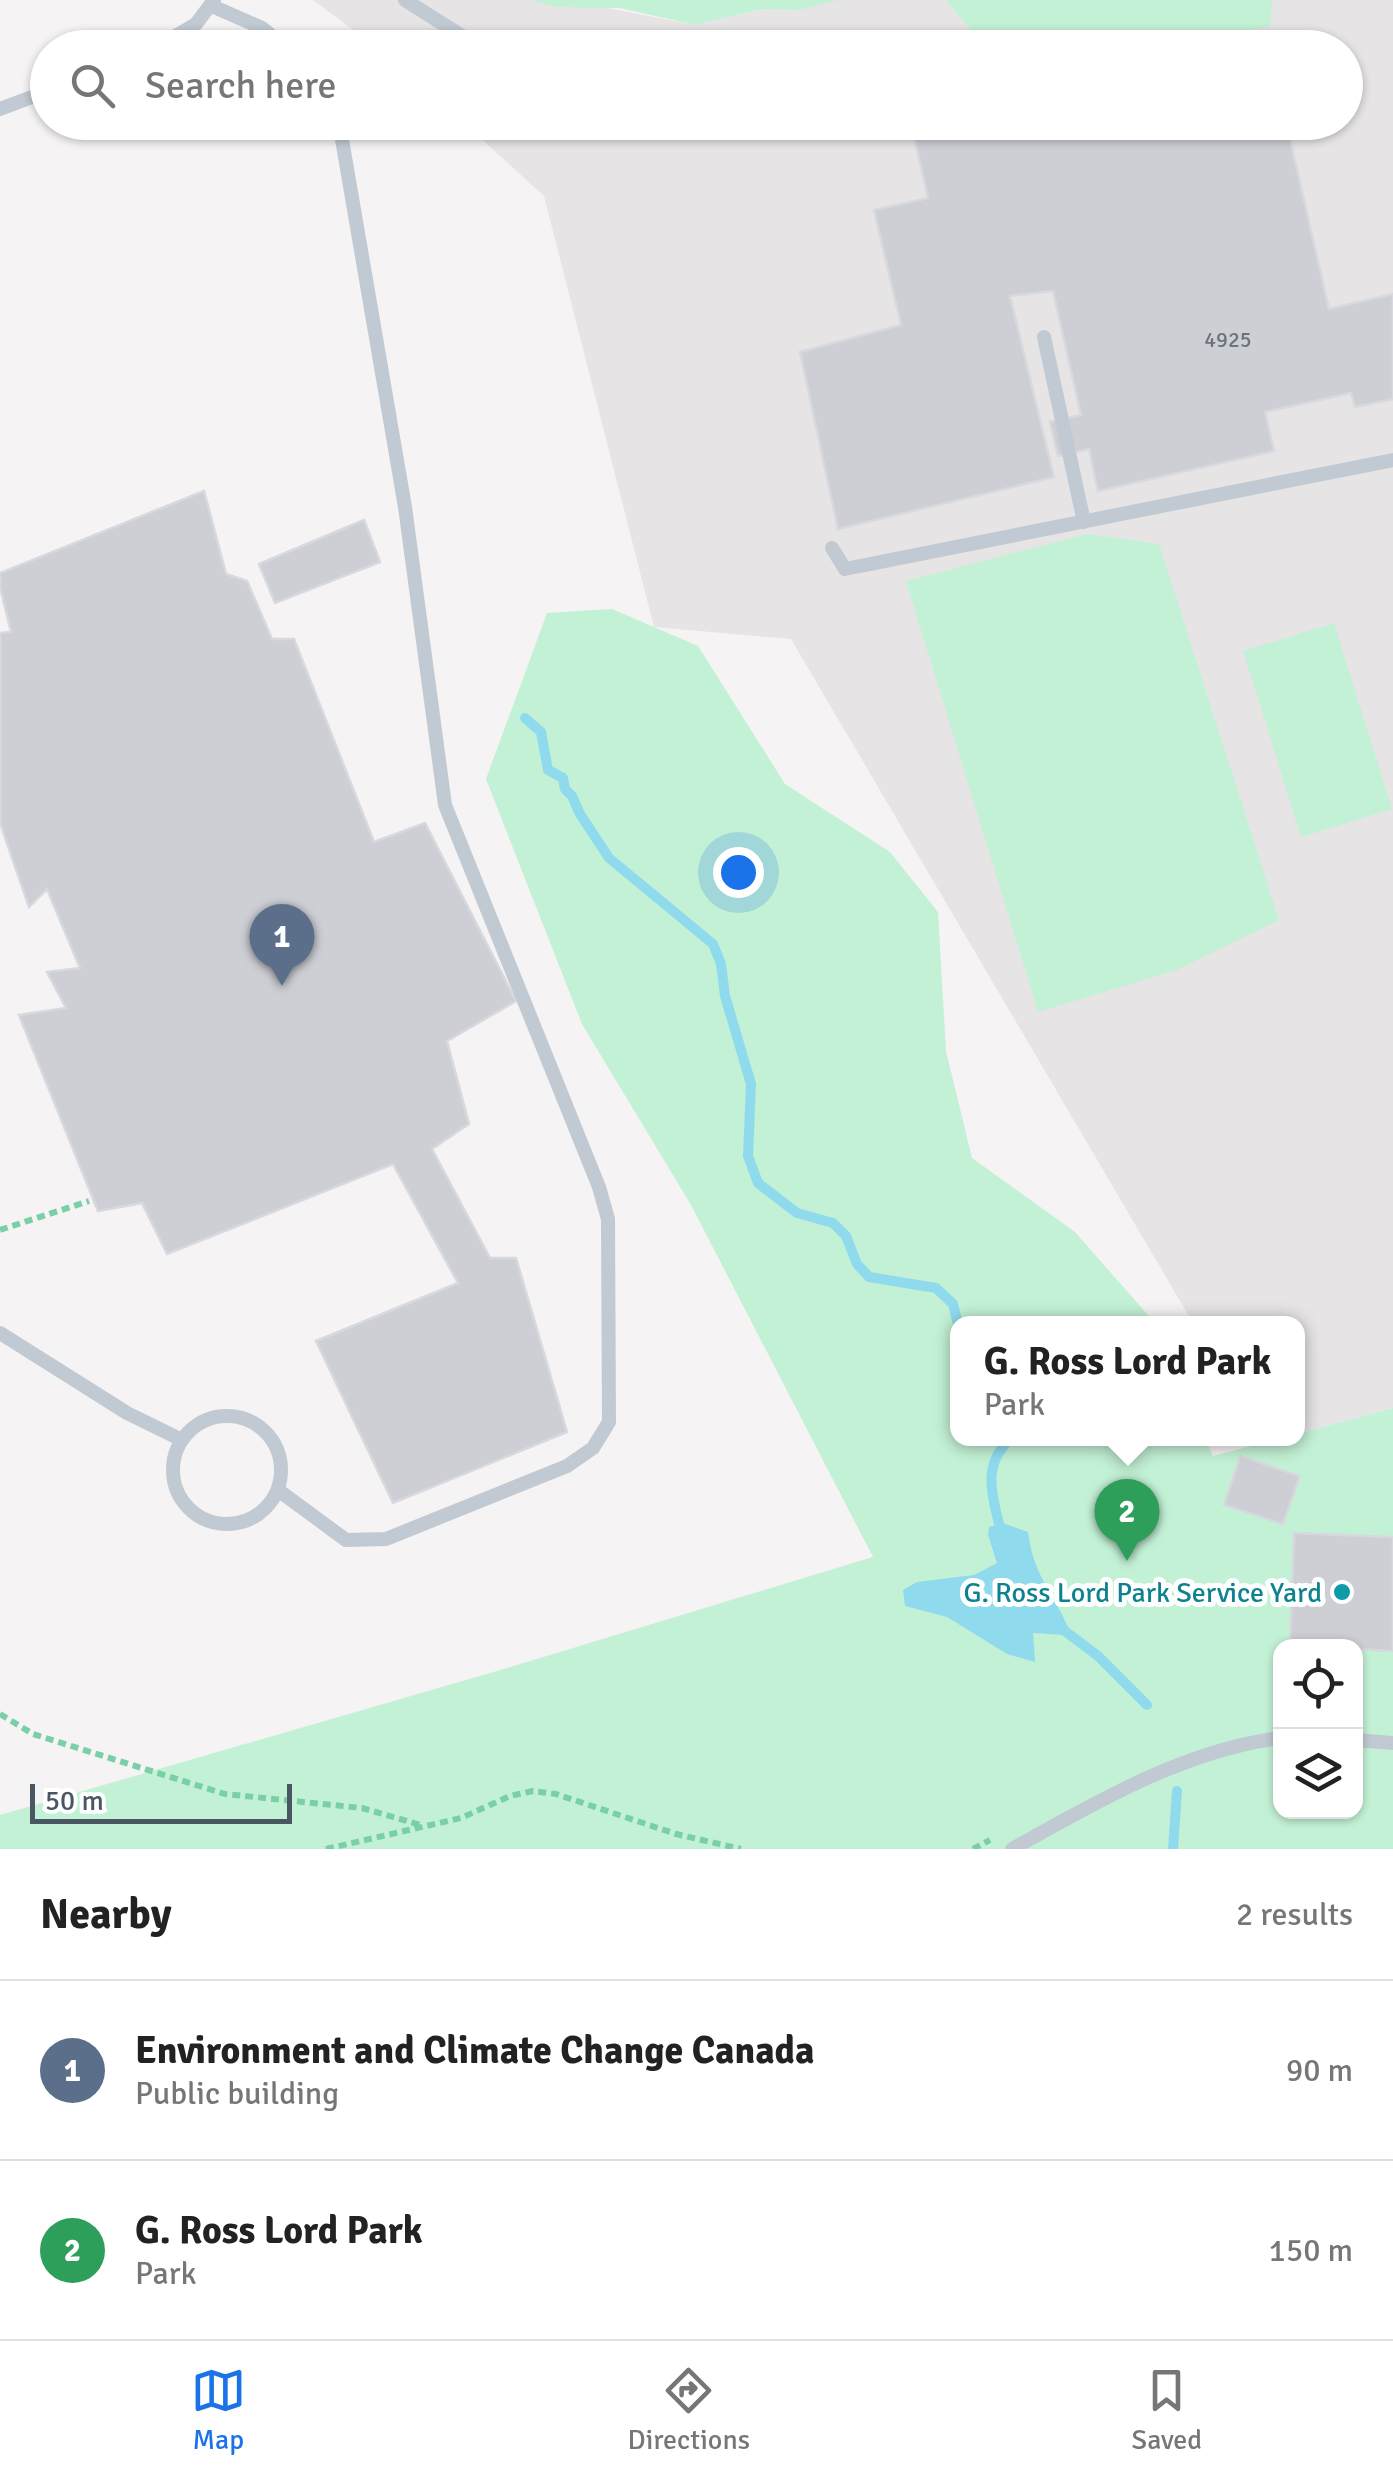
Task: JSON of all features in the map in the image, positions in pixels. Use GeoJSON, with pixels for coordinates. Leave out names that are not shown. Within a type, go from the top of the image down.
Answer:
{"type":"FeatureCollection","features":[{"type":"Feature","properties":{"kind":"lane"},"geometry":{"type":"LineString","coordinates":[[405,0],[452,30]]}},
{"type":"Feature","properties":{"kind":"lane"},"geometry":{"type":"LineString","coordinates":[[186,30],[213,3],[264,30]]}},
{"type":"Feature","properties":{"kind":"lane"},"geometry":{"type":"LineString","coordinates":[[0,110],[30,98]]}},
{"type":"Feature","properties":{"kind":"lane"},"geometry":{"type":"LineString","coordinates":[[278,1490],[346,1540],[386,1539],[567,1466],[594,1448],[609,1422],[611,1389],[608,1218],[600,1186],[445,805],[405,507],[342,140]]}},
{"type":"Feature","properties":{"kind":"lane"},"geometry":{"type":"LineString","coordinates":[[1044,337],[1084,522]]}},
{"type":"Feature","properties":{"kind":"lane"},"geometry":{"type":"LineString","coordinates":[[832,548],[845,570],[1393,460]]}},
{"type":"Feature","properties":{"kind":"lane"},"geometry":{"type":"LineString","coordinates":[[0,1333],[127,1413],[182,1440]]}},
{"type":"Feature","properties":{"kind":"lane"},"geometry":{"type":"LineString","coordinates":[[227,1416],[260,1427],[280,1456],[278,1490],[254,1517],[238,1523],[202,1518],[178,1492],[175,1457],[182,1440],[194,1428],[227,1416]]}},
{"type":"Feature","properties":{"kind":"lane"},"geometry":{"type":"LineString","coordinates":[[1012,1849],[1078,1813],[1198,1757],[1273,1739]]}},
{"type":"Feature","properties":{"kind":"lane"},"geometry":{"type":"LineString","coordinates":[[1363,1741],[1393,1743]]}},
{"type":"Feature","properties":{"kind":"path"},"geometry":{"type":"LineString","coordinates":[[0,1230],[89,1200]]}},
{"type":"Feature","properties":{"kind":"path"},"geometry":{"type":"LineString","coordinates":[[0,1714],[33,1734],[225,1794],[362,1808],[424,1826]]}},
{"type":"Feature","properties":{"kind":"path"},"geometry":{"type":"LineString","coordinates":[[326,1849],[461,1818],[510,1796],[534,1791],[556,1794],[676,1834],[741,1849]]}},
{"type":"Feature","properties":{"kind":"shaded area"},"geometry":{"type":"Polygon","coordinates":[[[313,0],[567,0],[695,25],[803,0],[1393,0],[1393,1408],[1305,1432],[1305,1316],[1189,1316],[791,639],[654,627],[544,196],[483,140],[1363,140],[1363,30],[353,30],[313,0]]]}},
{"type":"Feature","properties":{"kind":"green space"},"geometry":{"type":"Polygon","coordinates":[[[532,0],[838,0],[798,10],[763,9],[695,25],[620,8],[555,7],[532,0]]]}},
{"type":"Feature","properties":{"kind":"green space"},"geometry":{"type":"Polygon","coordinates":[[[946,0],[1272,0],[1270,27],[1248,30],[971,30],[946,0]]]}},
{"type":"Feature","properties":{"kind":"green space"},"geometry":{"type":"Polygon","coordinates":[[[1088,534],[1159,544],[1279,920],[1177,970],[1038,1012],[906,581],[1088,534]]]}},
{"type":"Feature","properties":{"kind":"green space"},"geometry":{"type":"Polygon","coordinates":[[[612,609],[698,646],[785,784],[890,852],[938,912],[946,1051],[972,1158],[1075,1232],[1149,1316],[950,1316],[950,1446],[1208,1446],[1213,1456],[1252,1446],[1305,1446],[1305,1432],[1393,1408],[1393,1849],[0,1849],[0,1815],[873,1557],[691,1205],[582,1024],[486,779],[547,613],[612,609]]]}},
{"type":"Feature","properties":{"kind":"green space"},"geometry":{"type":"Polygon","coordinates":[[[1334,623],[1392,809],[1301,837],[1243,651],[1334,623]]]}},
{"type":"Feature","properties":{"kind":"water"},"geometry":{"type":"Polygon","coordinates":[[[1003,1523],[1028,1532],[1039,1572],[1068,1627],[1063,1635],[1033,1633],[1035,1662],[1007,1654],[947,1617],[905,1606],[903,1590],[917,1582],[974,1575],[997,1563],[989,1527],[1003,1523]]]}},
{"type":"Feature","properties":{"kind":"building"},"geometry":{"type":"Polygon","coordinates":[[[915,140],[1290,140],[1329,309],[1393,294],[1393,399],[1355,407],[1351,393],[1265,412],[1274,451],[1098,491],[1089,449],[1058,456],[1050,422],[1081,415],[1053,291],[1010,296],[1054,477],[838,529],[800,352],[901,325],[874,210],[928,198],[915,140]]]}},
{"type":"Feature","properties":{"kind":"building"},"geometry":{"type":"Polygon","coordinates":[[[204,491],[226,574],[247,581],[272,639],[294,639],[374,842],[425,823],[516,1001],[447,1041],[469,1124],[432,1149],[490,1258],[516,1258],[567,1432],[393,1503],[316,1341],[458,1283],[393,1164],[167,1254],[142,1203],[98,1211],[19,1015],[66,1008],[47,972],[80,968],[47,889],[29,907],[0,823],[0,633],[11,632],[0,573],[204,491]]]}},
{"type":"Feature","properties":{"kind":"building"},"geometry":{"type":"Polygon","coordinates":[[[364,520],[380,562],[275,603],[259,564],[364,520]]]}},
{"type":"Feature","properties":{"kind":"building"},"geometry":{"type":"Polygon","coordinates":[[[1240,1456],[1300,1476],[1283,1524],[1224,1505],[1240,1456]]]}},
{"type":"Feature","properties":{"kind":"building","name":"G. Ross Lord Park Service Yard"},"geometry":{"type":"Polygon","coordinates":[[[1294,1533],[1393,1537],[1393,1651],[1363,1649],[1363,1639],[1290,1639],[1294,1533]]]}},
{"type":"Feature","properties":{"kind":"waterway"},"geometry":{"type":"LineString","coordinates":[[525,718],[541,732],[548,770],[563,778],[565,789],[609,858],[713,944],[751,1084],[748,1156],[758,1183],[797,1213],[833,1223],[846,1236],[857,1264],[869,1277],[936,1288],[953,1304],[956,1316]]}},
{"type":"Feature","properties":{"kind":"waterway"},"geometry":{"type":"LineString","coordinates":[[999,1524],[991,1478],[1004,1446]]}},
{"type":"Feature","properties":{"kind":"waterway"},"geometry":{"type":"LineString","coordinates":[[1065,1631],[1098,1656],[1147,1705]]}},
{"type":"Feature","properties":{"kind":"waterway"},"geometry":{"type":"LineString","coordinates":[[1173,1849],[1177,1791]]}},
{"type":"Feature","properties":{"kind":"place","name":"Environment and Climate Change Canada"},"geometry":{"type":"Point","coordinates":[282,986]}},
{"type":"Feature","properties":{"kind":"place","name":"G. Ross Lord Park"},"geometry":{"type":"Point","coordinates":[1127,1561]}},
{"type":"Feature","properties":{"kind":"place","name":"G. Ross Lord Park Service Yard"},"geometry":{"type":"Point","coordinates":[1342,1592]}}]}
